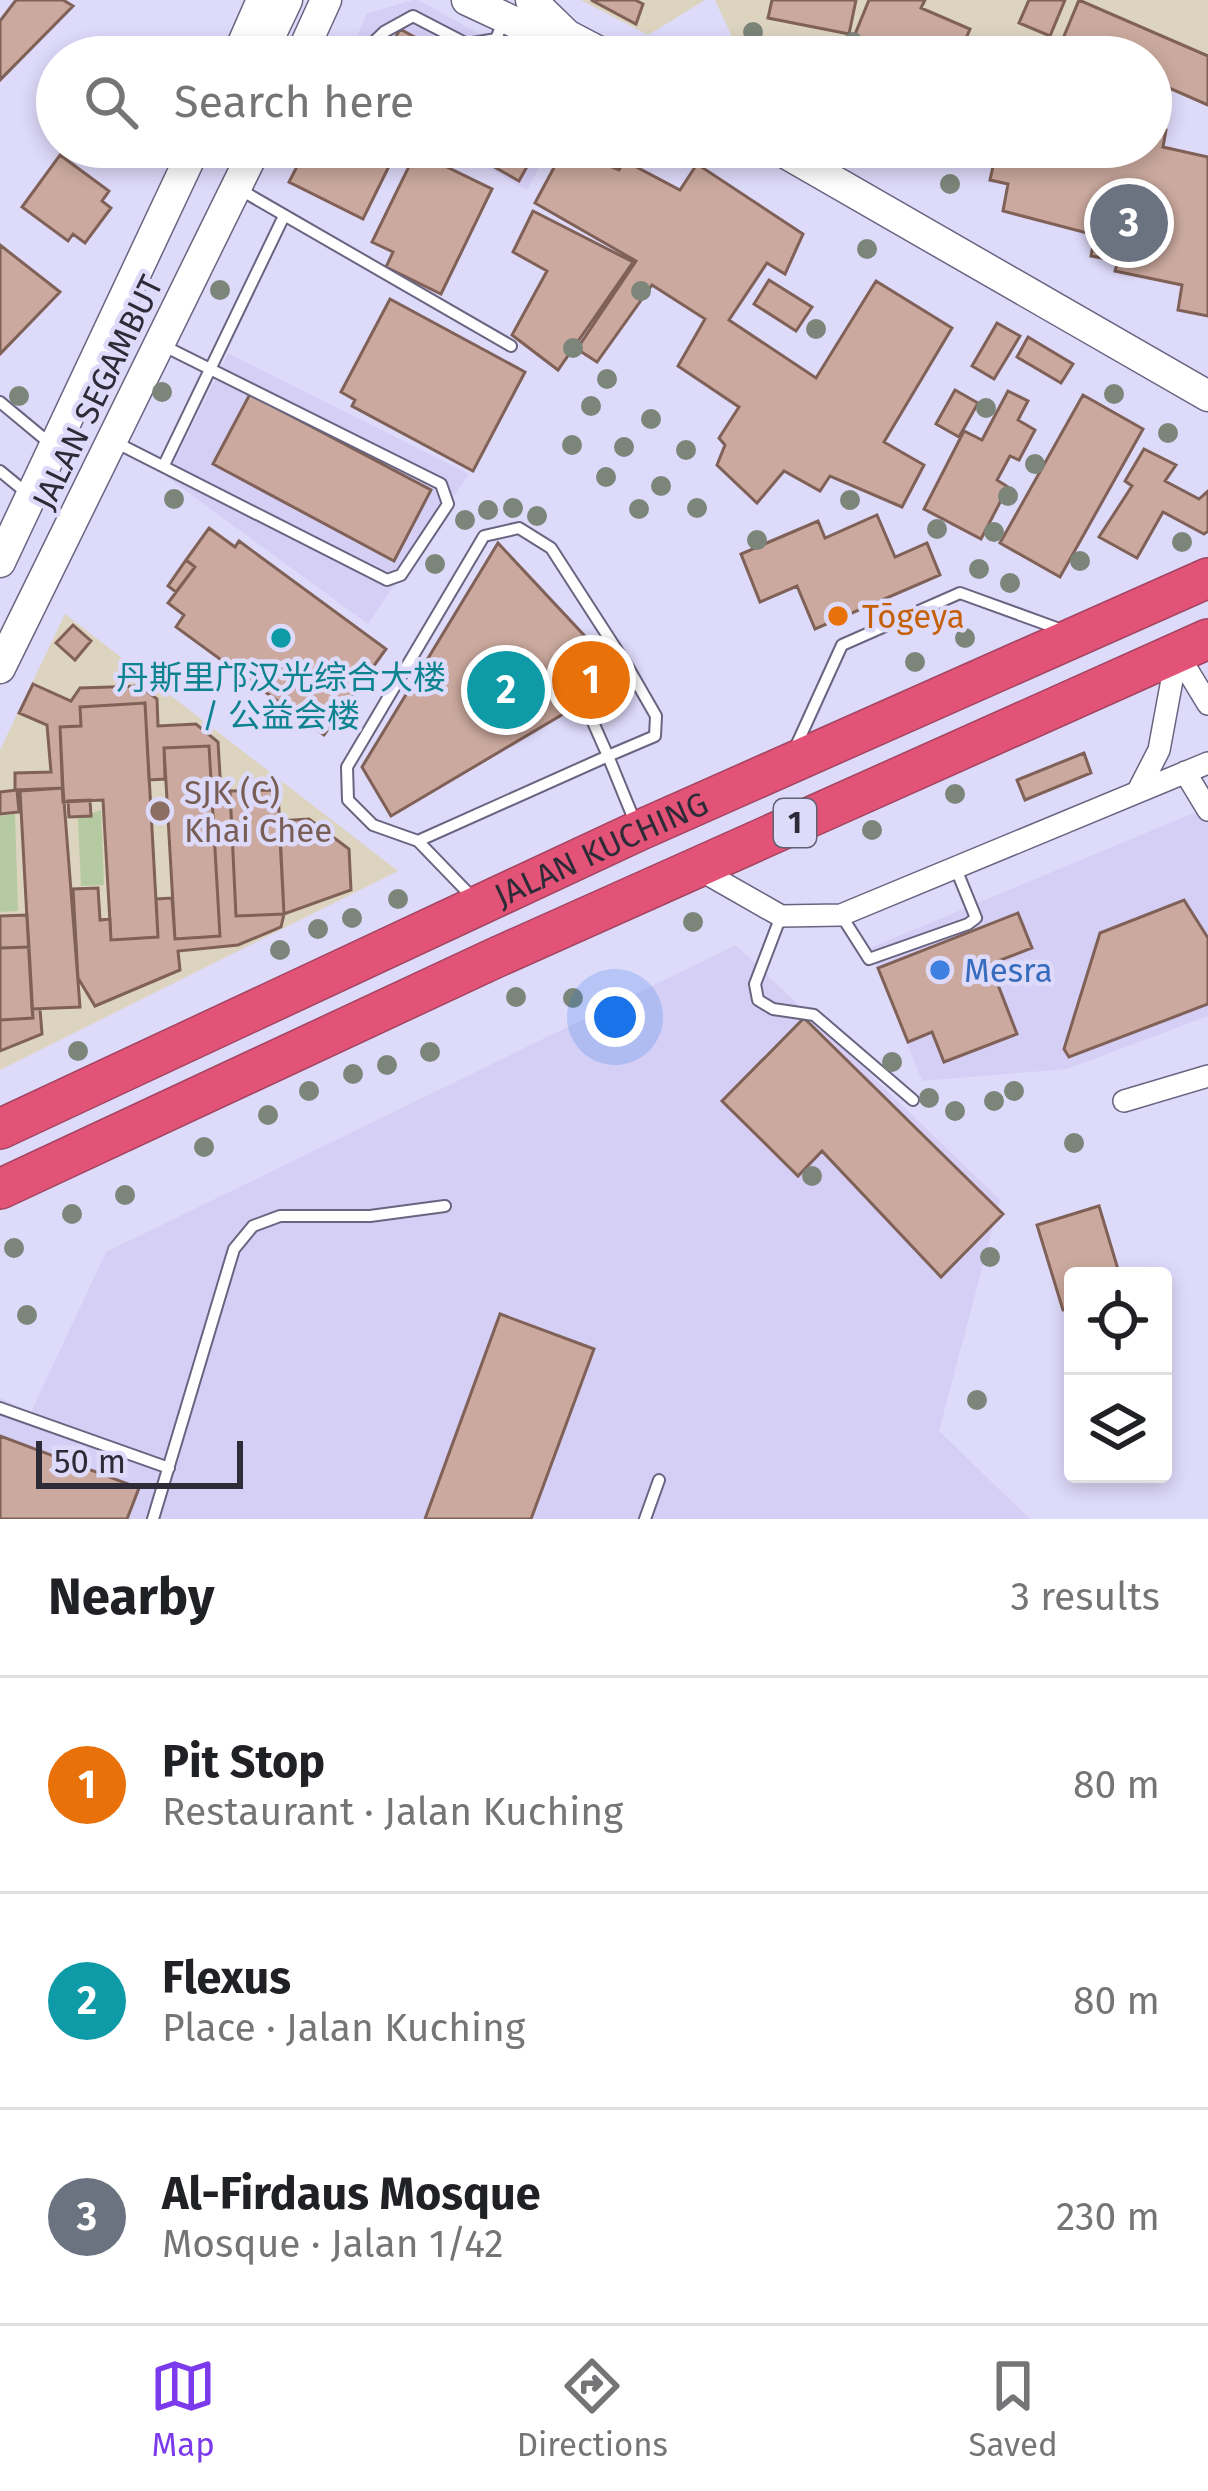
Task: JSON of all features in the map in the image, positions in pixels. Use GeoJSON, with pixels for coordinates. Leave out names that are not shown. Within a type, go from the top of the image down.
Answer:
{"type":"FeatureCollection","features":[{"type":"Feature","properties":{"kind":"highway","name":"JALAN KUCHING"},"geometry":{"type":"LineString","coordinates":[[0,1129],[638,831],[1208,578]]}},
{"type":"Feature","properties":{"kind":"highway","name":"JALAN KUCHING"},"geometry":{"type":"LineString","coordinates":[[0,1189],[695,867],[1192,646]]}},
{"type":"Feature","properties":{"kind":"main road"},"geometry":{"type":"LineString","coordinates":[[246,36],[262,0]]}},
{"type":"Feature","properties":{"kind":"main road"},"geometry":{"type":"LineString","coordinates":[[270,36],[286,0]]}},
{"type":"Feature","properties":{"kind":"main road"},"geometry":{"type":"LineString","coordinates":[[310,36],[326,0]]}},
{"type":"Feature","properties":{"kind":"main road"},"geometry":{"type":"LineString","coordinates":[[467,0],[504,20],[568,35]]}},
{"type":"Feature","properties":{"kind":"main road"},"geometry":{"type":"LineString","coordinates":[[531,0],[568,35]]}},
{"type":"Feature","properties":{"kind":"main road","name":"JALAN SEGAMBUT"},"geometry":{"type":"LineString","coordinates":[[0,562],[185,168]]}},
{"type":"Feature","properties":{"kind":"main road","name":"JALAN SEGAMBUT"},"geometry":{"type":"LineString","coordinates":[[0,668],[246,168]]}},
{"type":"Feature","properties":{"kind":"main road"},"geometry":{"type":"LineString","coordinates":[[812,168],[1208,396]]}},
{"type":"Feature","properties":{"kind":"street"},"geometry":{"type":"LineString","coordinates":[[1192,646],[1208,704]]}},
{"type":"Feature","properties":{"kind":"street"},"geometry":{"type":"LineString","coordinates":[[1139,789],[1159,750],[1192,646]]}},
{"type":"Feature","properties":{"kind":"street"},"geometry":{"type":"LineString","coordinates":[[695,867],[781,916],[841,915],[1208,763]]}},
{"type":"Feature","properties":{"kind":"street"},"geometry":{"type":"LineString","coordinates":[[1185,772],[1208,810]]}},
{"type":"Feature","properties":{"kind":"street"},"geometry":{"type":"LineString","coordinates":[[1124,1102],[1208,1076]]}},
{"type":"Feature","properties":{"kind":"lane"},"geometry":{"type":"LineString","coordinates":[[380,36],[412,16],[451,36]]}},
{"type":"Feature","properties":{"kind":"lane"},"geometry":{"type":"LineString","coordinates":[[497,36],[504,20]]}},
{"type":"Feature","properties":{"kind":"lane"},"geometry":{"type":"LineString","coordinates":[[236,187],[511,346]]}},
{"type":"Feature","properties":{"kind":"lane"},"geometry":{"type":"LineString","coordinates":[[164,465],[283,218]]}},
{"type":"Feature","properties":{"kind":"lane"},"geometry":{"type":"LineString","coordinates":[[114,442],[387,580],[401,575],[448,504],[441,484],[162,345]]}},
{"type":"Feature","properties":{"kind":"lane"},"geometry":{"type":"LineString","coordinates":[[0,402],[54,447]]}},
{"type":"Feature","properties":{"kind":"lane"},"geometry":{"type":"LineString","coordinates":[[0,471],[31,496]]}},
{"type":"Feature","properties":{"kind":"lane"},"geometry":{"type":"LineString","coordinates":[[418,841],[655,736],[658,728],[551,548],[519,528],[484,536],[347,766],[348,800],[373,825],[418,841],[480,905]]}},
{"type":"Feature","properties":{"kind":"lane"},"geometry":{"type":"LineString","coordinates":[[788,765],[842,645],[960,593],[1079,636]]}},
{"type":"Feature","properties":{"kind":"lane"},"geometry":{"type":"LineString","coordinates":[[584,702],[638,831]]}},
{"type":"Feature","properties":{"kind":"lane"},"geometry":{"type":"LineString","coordinates":[[841,915],[869,959],[968,924],[976,918],[976,907],[956,868]]}},
{"type":"Feature","properties":{"kind":"lane"},"geometry":{"type":"LineString","coordinates":[[781,916],[755,984],[758,1000],[773,1009],[814,1015],[913,1100]]}},
{"type":"Feature","properties":{"kind":"lane"},"geometry":{"type":"LineString","coordinates":[[153,1519],[234,1250],[253,1226],[280,1216],[370,1216],[445,1206]]}},
{"type":"Feature","properties":{"kind":"lane"},"geometry":{"type":"LineString","coordinates":[[0,1408],[169,1468]]}},
{"type":"Feature","properties":{"kind":"lane"},"geometry":{"type":"LineString","coordinates":[[645,1519],[659,1480]]}},
{"type":"Feature","properties":{"kind":"shaded area"},"geometry":{"type":"Polygon","coordinates":[[[418,0],[484,36],[357,36],[366,14],[418,0]]]}},
{"type":"Feature","properties":{"kind":"shaded area"},"geometry":{"type":"Polygon","coordinates":[[[581,0],[705,0],[648,35],[581,0]]]}},
{"type":"Feature","properties":{"kind":"shaded area"},"geometry":{"type":"Polygon","coordinates":[[[715,0],[1208,0],[1208,106],[1172,91],[1172,36],[732,36],[715,0]]]}},
{"type":"Feature","properties":{"kind":"shaded area"},"geometry":{"type":"Polygon","coordinates":[[[488,168],[539,168],[527,190],[488,168]]]}},
{"type":"Feature","properties":{"kind":"shaded area"},"geometry":{"type":"Polygon","coordinates":[[[228,353],[469,474],[368,624],[167,477],[228,353]]]}},
{"type":"Feature","properties":{"kind":"shaded area","name":"SJK (C) Khai Chee"},"geometry":{"type":"Polygon","coordinates":[[[65,614],[398,871],[0,1070],[0,750],[65,614]]]}},
{"type":"Feature","properties":{"kind":"shaded area"},"geometry":{"type":"Polygon","coordinates":[[[1208,807],[1208,1016],[1067,1069],[922,1081],[870,948],[1208,807]]]}},
{"type":"Feature","properties":{"kind":"shaded area"},"geometry":{"type":"Polygon","coordinates":[[[736,945],[1000,1200],[939,1431],[1030,1519],[0,1519],[0,1398],[31,1412],[106,1252],[736,945]]]}},
{"type":"Feature","properties":{"kind":"green space"},"geometry":{"type":"Polygon","coordinates":[[[101,810],[104,885],[81,886],[78,818],[101,810]]]}},
{"type":"Feature","properties":{"kind":"green space"},"geometry":{"type":"Polygon","coordinates":[[[15,814],[18,911],[0,912],[0,816],[15,814]]]}},
{"type":"Feature","properties":{"kind":"building"},"geometry":{"type":"Polygon","coordinates":[[[16,0],[63,0],[73,6],[43,36],[36,36],[36,44],[0,80],[0,21],[16,0]]]}},
{"type":"Feature","properties":{"kind":"building"},"geometry":{"type":"Polygon","coordinates":[[[591,0],[635,0],[643,4],[636,24],[591,0]]]}},
{"type":"Feature","properties":{"kind":"building"},"geometry":{"type":"Polygon","coordinates":[[[772,0],[856,0],[849,34],[768,18],[772,0]]]}},
{"type":"Feature","properties":{"kind":"building"},"geometry":{"type":"Polygon","coordinates":[[[869,0],[925,0],[921,8],[970,29],[967,36],[854,36],[869,0]]]}},
{"type":"Feature","properties":{"kind":"building"},"geometry":{"type":"Polygon","coordinates":[[[1029,0],[1065,0],[1050,36],[1019,23],[1029,0]]]}},
{"type":"Feature","properties":{"kind":"building"},"geometry":{"type":"Polygon","coordinates":[[[1079,0],[1162,36],[1064,36],[1079,0]]]}},
{"type":"Feature","properties":{"kind":"building"},"geometry":{"type":"Polygon","coordinates":[[[1172,40],[1208,56],[1208,105],[1172,89],[1172,40]]]}},
{"type":"Feature","properties":{"kind":"building"},"geometry":{"type":"Polygon","coordinates":[[[1172,149],[1208,157],[1208,316],[1178,310],[1182,285],[1115,271],[1118,261],[1091,256],[1095,235],[1003,211],[1008,184],[990,180],[993,168],[1172,168],[1172,149]]]}},
{"type":"Feature","properties":{"kind":"building"},"geometry":{"type":"Polygon","coordinates":[[[50,168],[78,168],[109,191],[102,201],[111,208],[85,243],[73,234],[68,241],[22,207],[50,168]]]}},
{"type":"Feature","properties":{"kind":"building"},"geometry":{"type":"Polygon","coordinates":[[[296,168],[388,168],[363,219],[289,182],[296,168]]]}},
{"type":"Feature","properties":{"kind":"building"},"geometry":{"type":"Polygon","coordinates":[[[408,168],[449,168],[492,189],[441,294],[386,267],[393,252],[372,242],[408,168]]]}},
{"type":"Feature","properties":{"kind":"building"},"geometry":{"type":"Polygon","coordinates":[[[496,168],[526,168],[519,181],[496,168]]]}},
{"type":"Feature","properties":{"kind":"building"},"geometry":{"type":"Polygon","coordinates":[[[554,168],[638,168],[680,190],[694,168],[703,168],[803,234],[785,274],[767,263],[729,320],[816,378],[876,281],[952,328],[884,442],[924,465],[902,507],[830,476],[820,491],[784,471],[757,503],[717,465],[725,445],[719,438],[739,407],[678,366],[705,319],[652,285],[597,362],[577,349],[636,261],[535,203],[554,168]]]}},
{"type":"Feature","properties":{"kind":"building"},"geometry":{"type":"Polygon","coordinates":[[[533,211],[633,262],[558,370],[512,335],[547,271],[513,252],[533,211]]]}},
{"type":"Feature","properties":{"kind":"building"},"geometry":{"type":"Polygon","coordinates":[[[0,245],[60,292],[0,354],[0,245]]]}},
{"type":"Feature","properties":{"kind":"building"},"geometry":{"type":"Polygon","coordinates":[[[769,280],[812,307],[796,331],[754,304],[769,280]]]}},
{"type":"Feature","properties":{"kind":"building"},"geometry":{"type":"Polygon","coordinates":[[[390,299],[525,372],[473,471],[352,406],[355,400],[341,392],[390,299]]]}},
{"type":"Feature","properties":{"kind":"building"},"geometry":{"type":"Polygon","coordinates":[[[997,323],[1020,336],[994,379],[972,366],[997,323]]]}},
{"type":"Feature","properties":{"kind":"building"},"geometry":{"type":"Polygon","coordinates":[[[1028,337],[1073,364],[1061,383],[1017,357],[1028,337]]]}},
{"type":"Feature","properties":{"kind":"building"},"geometry":{"type":"Polygon","coordinates":[[[955,390],[978,403],[959,437],[936,424],[955,390]]]}},
{"type":"Feature","properties":{"kind":"building"},"geometry":{"type":"Polygon","coordinates":[[[1008,391],[1028,401],[1018,420],[1035,430],[1019,460],[1010,456],[997,480],[1008,487],[981,539],[924,509],[964,431],[982,440],[1008,391]]]}},
{"type":"Feature","properties":{"kind":"building"},"geometry":{"type":"Polygon","coordinates":[[[250,394],[431,490],[394,561],[213,464],[250,394]]]}},
{"type":"Feature","properties":{"kind":"building"},"geometry":{"type":"Polygon","coordinates":[[[1083,395],[1143,429],[1060,577],[1000,543],[1083,395]]]}},
{"type":"Feature","properties":{"kind":"building"},"geometry":{"type":"Polygon","coordinates":[[[1144,449],[1176,465],[1165,481],[1199,499],[1208,491],[1208,531],[1204,534],[1163,512],[1137,558],[1099,537],[1132,486],[1125,481],[1144,449]]]}},
{"type":"Feature","properties":{"kind":"building"},"geometry":{"type":"Polygon","coordinates":[[[877,515],[895,557],[927,543],[940,575],[815,629],[797,586],[760,602],[741,554],[818,521],[825,538],[877,515]]]}},
{"type":"Feature","properties":{"kind":"building","name":"丹斯里邝汉光综合大楼 / 公益会楼"},"geometry":{"type":"Polygon","coordinates":[[[209,528],[235,547],[239,541],[386,649],[324,735],[176,627],[184,615],[168,603],[195,567],[186,560],[209,528]]]}},
{"type":"Feature","properties":{"kind":"building"},"geometry":{"type":"Polygon","coordinates":[[[498,543],[624,678],[391,816],[362,767],[498,543]]]}},
{"type":"Feature","properties":{"kind":"building"},"geometry":{"type":"Polygon","coordinates":[[[186,560],[195,567],[176,592],[168,586],[186,560]]]}},
{"type":"Feature","properties":{"kind":"building"},"geometry":{"type":"Polygon","coordinates":[[[73,625],[91,641],[75,660],[56,643],[73,625]]]}},
{"type":"Feature","properties":{"kind":"building"},"geometry":{"type":"Polygon","coordinates":[[[33,684],[71,701],[80,688],[140,686],[157,699],[158,726],[196,724],[218,742],[221,792],[230,791],[236,916],[284,914],[281,927],[238,945],[178,951],[180,970],[95,1006],[78,978],[73,889],[98,888],[100,920],[110,919],[111,940],[158,937],[156,899],[172,898],[175,939],[220,936],[209,746],[164,748],[165,779],[149,780],[145,703],[80,707],[81,726],[60,727],[63,788],[15,790],[15,773],[51,772],[47,725],[19,713],[33,684]]]}},
{"type":"Feature","properties":{"kind":"building"},"geometry":{"type":"Polygon","coordinates":[[[145,703],[158,937],[111,940],[103,800],[63,802],[60,727],[81,726],[80,707],[145,703]]]}},
{"type":"Feature","properties":{"kind":"building"},"geometry":{"type":"Polygon","coordinates":[[[209,746],[220,936],[175,939],[164,748],[209,746]]]}},
{"type":"Feature","properties":{"kind":"building"},"geometry":{"type":"Polygon","coordinates":[[[1084,753],[1091,773],[1025,800],[1017,780],[1084,753]]]}},
{"type":"Feature","properties":{"kind":"building"},"geometry":{"type":"Polygon","coordinates":[[[63,788],[80,1007],[32,1009],[20,791],[63,788]]]}},
{"type":"Feature","properties":{"kind":"building"},"geometry":{"type":"Polygon","coordinates":[[[17,790],[19,812],[0,814],[0,792],[17,790]]]}},
{"type":"Feature","properties":{"kind":"building"},"geometry":{"type":"Polygon","coordinates":[[[278,790],[284,914],[236,916],[230,791],[278,790]]]}},
{"type":"Feature","properties":{"kind":"building"},"geometry":{"type":"Polygon","coordinates":[[[90,800],[91,816],[69,817],[68,801],[90,800]]]}},
{"type":"Feature","properties":{"kind":"building"},"geometry":{"type":"Polygon","coordinates":[[[309,819],[349,849],[351,890],[284,914],[279,821],[309,819]]]}},
{"type":"Feature","properties":{"kind":"building"},"geometry":{"type":"Polygon","coordinates":[[[1184,900],[1208,938],[1208,1004],[1069,1057],[1064,1049],[1100,933],[1184,900]]]}},
{"type":"Feature","properties":{"kind":"building"},"geometry":{"type":"Polygon","coordinates":[[[1018,913],[1032,948],[990,964],[1017,1034],[944,1062],[932,1032],[908,1042],[878,968],[1018,913]]]}},
{"type":"Feature","properties":{"kind":"building"},"geometry":{"type":"Polygon","coordinates":[[[27,915],[29,947],[0,948],[0,916],[27,915]]]}},
{"type":"Feature","properties":{"kind":"building"},"geometry":{"type":"Polygon","coordinates":[[[29,947],[33,1018],[0,1020],[0,948],[29,947]]]}},
{"type":"Feature","properties":{"kind":"building"},"geometry":{"type":"Polygon","coordinates":[[[32,1009],[40,1009],[42,1034],[0,1051],[0,1020],[33,1018],[32,1009]]]}},
{"type":"Feature","properties":{"kind":"building"},"geometry":{"type":"Polygon","coordinates":[[[804,1018],[1003,1214],[941,1277],[822,1151],[798,1176],[722,1101],[804,1018]]]}},
{"type":"Feature","properties":{"kind":"building"},"geometry":{"type":"Polygon","coordinates":[[[1099,1206],[1117,1267],[1064,1267],[1063,1310],[1037,1225],[1099,1206]]]}},
{"type":"Feature","properties":{"kind":"building"},"geometry":{"type":"Polygon","coordinates":[[[500,1314],[594,1349],[531,1519],[425,1519],[500,1314]]]}},
{"type":"Feature","properties":{"kind":"building"},"geometry":{"type":"Polygon","coordinates":[[[0,1436],[139,1488],[127,1519],[0,1519],[0,1436]]]}},
{"type":"Feature","properties":{"kind":"place","name":"Al-Firdaus Mosque"},"geometry":{"type":"Point","coordinates":[1129,223]}},
{"type":"Feature","properties":{"kind":"place","name":"Tōgeya"},"geometry":{"type":"Point","coordinates":[838,616]}},
{"type":"Feature","properties":{"kind":"place","name":"丹斯里邝汉光综合大楼 / 公益会楼"},"geometry":{"type":"Point","coordinates":[281,638]}},
{"type":"Feature","properties":{"kind":"place","name":"Pit Stop"},"geometry":{"type":"Point","coordinates":[591,680]}},
{"type":"Feature","properties":{"kind":"place","name":"Flexus"},"geometry":{"type":"Point","coordinates":[506,690]}},
{"type":"Feature","properties":{"kind":"place","name":"SJK (C) Khai Chee"},"geometry":{"type":"Point","coordinates":[160,811]}},
{"type":"Feature","properties":{"kind":"place","name":"Mesra"},"geometry":{"type":"Point","coordinates":[940,970]}}]}
